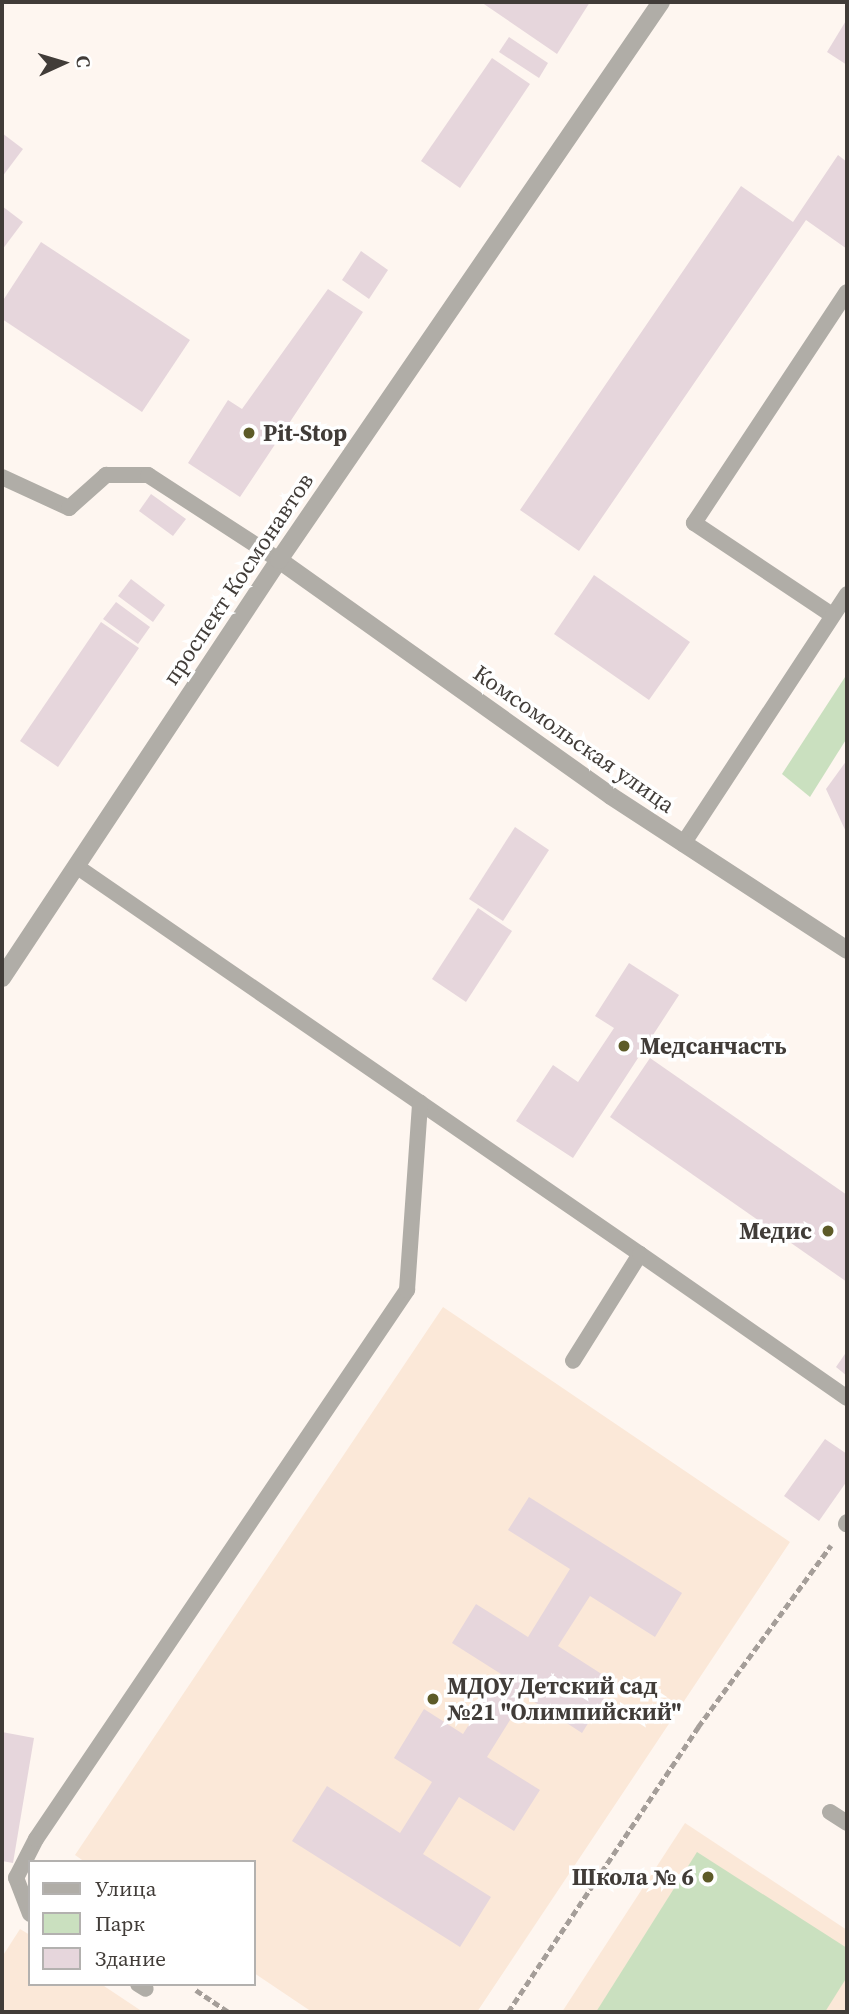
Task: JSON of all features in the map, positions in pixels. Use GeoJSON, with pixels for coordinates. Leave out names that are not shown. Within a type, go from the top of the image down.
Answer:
{"type":"FeatureCollection","features":[{"type":"Feature","properties":{"kind":"street","name":"проспект Космонавтов"},"geometry":{"type":"LineString","coordinates":[[2,978],[279,560],[661,2]]}},
{"type":"Feature","properties":{"kind":"street","name":"Комсомольская улица"},"geometry":{"type":"LineString","coordinates":[[279,560],[683,844],[847,950]]}},
{"type":"Feature","properties":{"kind":"lane"},"geometry":{"type":"LineString","coordinates":[[832,615],[694,523],[847,292]]}},
{"type":"Feature","properties":{"kind":"lane"},"geometry":{"type":"LineString","coordinates":[[2,477],[69,508],[106,475],[148,475],[279,560]]}},
{"type":"Feature","properties":{"kind":"lane"},"geometry":{"type":"LineString","coordinates":[[683,844],[847,594]]}},
{"type":"Feature","properties":{"kind":"lane"},"geometry":{"type":"LineString","coordinates":[[76,866],[847,1398]]}},
{"type":"Feature","properties":{"kind":"lane"},"geometry":{"type":"LineString","coordinates":[[28,1909],[16,1878],[36,1839],[407,1290],[420,1102]]}},
{"type":"Feature","properties":{"kind":"lane"},"geometry":{"type":"LineString","coordinates":[[573,1361],[640,1254]]}},
{"type":"Feature","properties":{"kind":"lane"},"geometry":{"type":"LineString","coordinates":[[830,1812],[847,1823]]}},
{"type":"Feature","properties":{"kind":"path"},"geometry":{"type":"LineString","coordinates":[[508,2012],[698,1727],[846,1523]]}},
{"type":"Feature","properties":{"kind":"path"},"geometry":{"type":"LineString","coordinates":[[196,1990],[229,2012]]}},
{"type":"Feature","properties":{"kind":"shaded area","name":"МДОУ Детский сад №21 \"Олимпийский\""},"geometry":{"type":"Polygon","coordinates":[[[443,1307],[790,1542],[477,2012],[312,2012],[256,1974],[256,1860],[82,1860],[75,1855],[443,1307]]]}},
{"type":"Feature","properties":{"kind":"shaded area","name":"Школа № 6"},"geometry":{"type":"Polygon","coordinates":[[[685,1823],[847,1930],[847,2012],[562,2012],[685,1823]]]}},
{"type":"Feature","properties":{"kind":"shaded area"},"geometry":{"type":"Polygon","coordinates":[[[20,1929],[28,1934],[28,1986],[104,1986],[143,2012],[2,2012],[2,1957],[20,1929]]]}},
{"type":"Feature","properties":{"kind":"green space"},"geometry":{"type":"Polygon","coordinates":[[[847,674],[847,738],[810,797],[782,774],[847,674]]]}},
{"type":"Feature","properties":{"kind":"green space","name":"Школа № 6"},"geometry":{"type":"Polygon","coordinates":[[[697,1852],[847,1948],[847,1977],[825,2012],[596,2012],[697,1852]]]}},
{"type":"Feature","properties":{"kind":"building"},"geometry":{"type":"Polygon","coordinates":[[[481,2],[590,2],[557,54],[481,2]]]}},
{"type":"Feature","properties":{"kind":"building"},"geometry":{"type":"Polygon","coordinates":[[[847,19],[847,65],[827,52],[847,19]]]}},
{"type":"Feature","properties":{"kind":"building"},"geometry":{"type":"Polygon","coordinates":[[[509,37],[548,63],[539,78],[499,52],[509,37]]]}},
{"type":"Feature","properties":{"kind":"building"},"geometry":{"type":"Polygon","coordinates":[[[492,58],[530,84],[460,188],[421,161],[492,58]]]}},
{"type":"Feature","properties":{"kind":"building"},"geometry":{"type":"Polygon","coordinates":[[[2,133],[23,149],[2,177],[2,133]]]}},
{"type":"Feature","properties":{"kind":"building"},"geometry":{"type":"Polygon","coordinates":[[[838,155],[847,162],[847,249],[806,220],[579,551],[520,510],[741,186],[793,222],[838,155]]]}},
{"type":"Feature","properties":{"kind":"building"},"geometry":{"type":"Polygon","coordinates":[[[2,206],[23,222],[2,250],[2,206]]]}},
{"type":"Feature","properties":{"kind":"building"},"geometry":{"type":"Polygon","coordinates":[[[41,242],[190,340],[142,412],[2,319],[2,302],[41,242]]]}},
{"type":"Feature","properties":{"kind":"building"},"geometry":{"type":"Polygon","coordinates":[[[361,251],[388,270],[369,299],[342,280],[361,251]]]}},
{"type":"Feature","properties":{"kind":"building"},"geometry":{"type":"Polygon","coordinates":[[[328,289],[363,312],[240,497],[188,463],[228,400],[242,409],[328,289]]]}},
{"type":"Feature","properties":{"kind":"building"},"geometry":{"type":"Polygon","coordinates":[[[151,494],[186,519],[173,536],[139,511],[151,494]]]}},
{"type":"Feature","properties":{"kind":"building"},"geometry":{"type":"Polygon","coordinates":[[[594,575],[690,642],[649,700],[554,634],[594,575]]]}},
{"type":"Feature","properties":{"kind":"building"},"geometry":{"type":"Polygon","coordinates":[[[131,579],[165,605],[153,622],[118,596],[131,579]]]}},
{"type":"Feature","properties":{"kind":"building"},"geometry":{"type":"Polygon","coordinates":[[[116,602],[150,627],[138,644],[103,619],[116,602]]]}},
{"type":"Feature","properties":{"kind":"building"},"geometry":{"type":"Polygon","coordinates":[[[101,622],[139,648],[58,767],[20,741],[101,622]]]}},
{"type":"Feature","properties":{"kind":"building"},"geometry":{"type":"Polygon","coordinates":[[[847,760],[847,834],[826,789],[847,760]]]}},
{"type":"Feature","properties":{"kind":"building"},"geometry":{"type":"Polygon","coordinates":[[[515,827],[549,850],[503,921],[469,899],[515,827]]]}},
{"type":"Feature","properties":{"kind":"building"},"geometry":{"type":"Polygon","coordinates":[[[478,908],[512,931],[466,1002],[432,979],[478,908]]]}},
{"type":"Feature","properties":{"kind":"building","name":"Медсанчасть"},"geometry":{"type":"Polygon","coordinates":[[[629,963],[679,995],[573,1158],[516,1121],[553,1065],[578,1082],[614,1028],[595,1016],[629,963]]]}},
{"type":"Feature","properties":{"kind":"building"},"geometry":{"type":"Polygon","coordinates":[[[650,1058],[847,1195],[847,1282],[610,1117],[650,1058]]]}},
{"type":"Feature","properties":{"kind":"building"},"geometry":{"type":"Polygon","coordinates":[[[847,1351],[847,1376],[836,1367],[847,1351]]]}},
{"type":"Feature","properties":{"kind":"building"},"geometry":{"type":"Polygon","coordinates":[[[825,1439],[847,1454],[847,1481],[819,1521],[784,1496],[825,1439]]]}},
{"type":"Feature","properties":{"kind":"building"},"geometry":{"type":"Polygon","coordinates":[[[529,1497],[682,1593],[655,1637],[590,1596],[558,1646],[614,1682],[582,1733],[525,1696],[487,1757],[540,1790],[514,1831],[459,1797],[423,1854],[491,1897],[460,1947],[292,1841],[327,1786],[400,1833],[432,1782],[394,1758],[424,1709],[463,1734],[501,1674],[452,1643],[476,1604],[528,1637],[570,1569],[508,1530],[529,1497]]]}},
{"type":"Feature","properties":{"kind":"building"},"geometry":{"type":"Polygon","coordinates":[[[2,1732],[34,1738],[13,1863],[2,1861],[2,1732]]]}},
{"type":"Feature","properties":{"kind":"place","name":"Pit-Stop"},"geometry":{"type":"Point","coordinates":[249,433]}},
{"type":"Feature","properties":{"kind":"place","name":"Медсанчасть"},"geometry":{"type":"Point","coordinates":[624,1046]}},
{"type":"Feature","properties":{"kind":"place","name":"Медис"},"geometry":{"type":"Point","coordinates":[828,1231]}},
{"type":"Feature","properties":{"kind":"place","name":"МДОУ Детский сад №21 \"Олимпийский\""},"geometry":{"type":"Point","coordinates":[433,1699]}},
{"type":"Feature","properties":{"kind":"place","name":"Школа № 6"},"geometry":{"type":"Point","coordinates":[708,1877]}}]}
